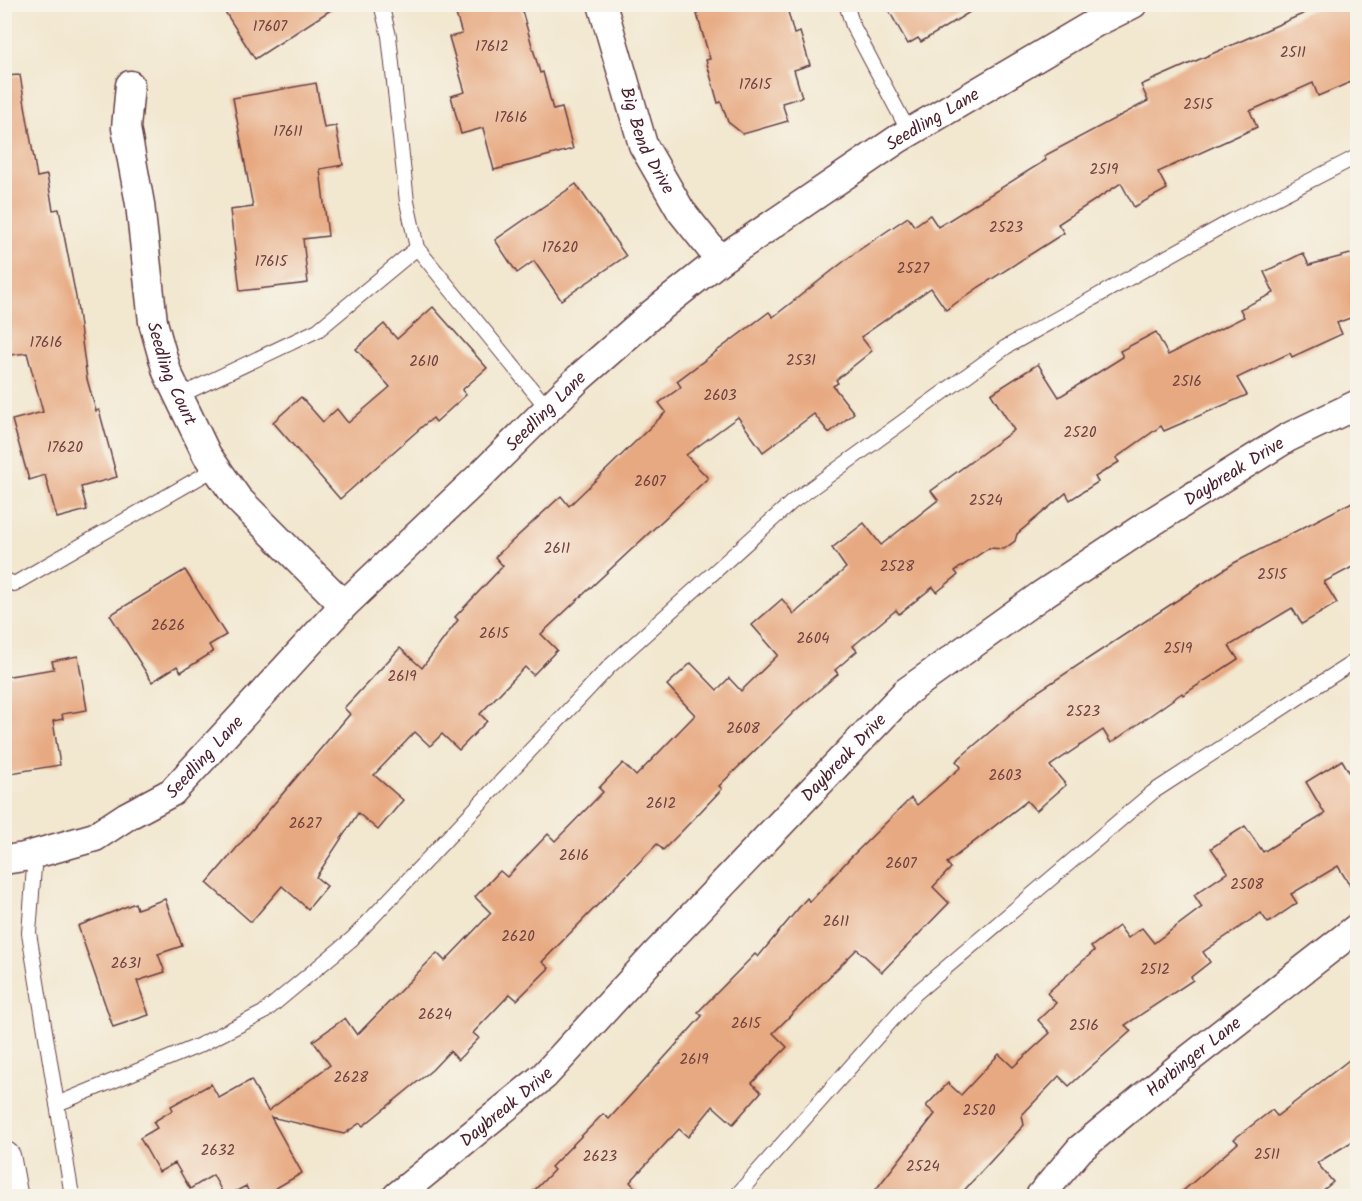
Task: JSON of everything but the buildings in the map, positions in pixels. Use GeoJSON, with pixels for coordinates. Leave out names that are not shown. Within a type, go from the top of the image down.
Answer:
{"type":"FeatureCollection","features":[{"type":"Feature","properties":{"kind":"main road"},"geometry":{"type":"LineString","coordinates":[[5,1159],[11,1197]]}},
{"type":"Feature","properties":{"kind":"street","name":"Big Bend Drive"},"geometry":{"type":"LineString","coordinates":[[602,4],[643,145],[681,211],[720,260]]}},
{"type":"Feature","properties":{"kind":"street","name":"Seedling Lane"},"geometry":{"type":"LineString","coordinates":[[4,860],[95,837],[127,816],[172,792],[344,605],[579,378],[652,314],[720,260],[909,132],[1095,23],[1132,4]]}},
{"type":"Feature","properties":{"kind":"street","name":"Seedling Court"},"geometry":{"type":"LineString","coordinates":[[130,85],[126,128],[140,204],[153,322],[167,372],[207,455],[238,499],[344,605]]}},
{"type":"Feature","properties":{"kind":"street","name":"Daybreak Drive"},"geometry":{"type":"LineString","coordinates":[[397,1197],[544,1076],[654,956],[906,692],[1040,596],[1144,527],[1287,438],[1358,404]]}},
{"type":"Feature","properties":{"kind":"street","name":"Harbinger Lane"},"geometry":{"type":"LineString","coordinates":[[1040,1197],[1080,1149],[1358,927]]}},
{"type":"Feature","properties":{"kind":"lane"},"geometry":{"type":"LineString","coordinates":[[381,4],[389,36],[407,202],[417,248],[548,409]]}},
{"type":"Feature","properties":{"kind":"lane"},"geometry":{"type":"LineString","coordinates":[[846,4],[853,26],[909,132]]}},
{"type":"Feature","properties":{"kind":"lane"},"geometry":{"type":"LineString","coordinates":[[57,1104],[198,1046],[263,1013],[352,939],[610,666],[792,502],[1006,347],[1233,220],[1358,156]]}},
{"type":"Feature","properties":{"kind":"lane"},"geometry":{"type":"LineString","coordinates":[[179,396],[318,330],[417,248]]}},
{"type":"Feature","properties":{"kind":"lane"},"geometry":{"type":"LineString","coordinates":[[4,579],[14,584],[216,468]]}},
{"type":"Feature","properties":{"kind":"lane"},"geometry":{"type":"LineString","coordinates":[[736,1197],[915,994],[1153,792],[1358,659]]}},
{"type":"Feature","properties":{"kind":"lane"},"geometry":{"type":"LineString","coordinates":[[35,854],[29,933],[72,1197]]}}]}
